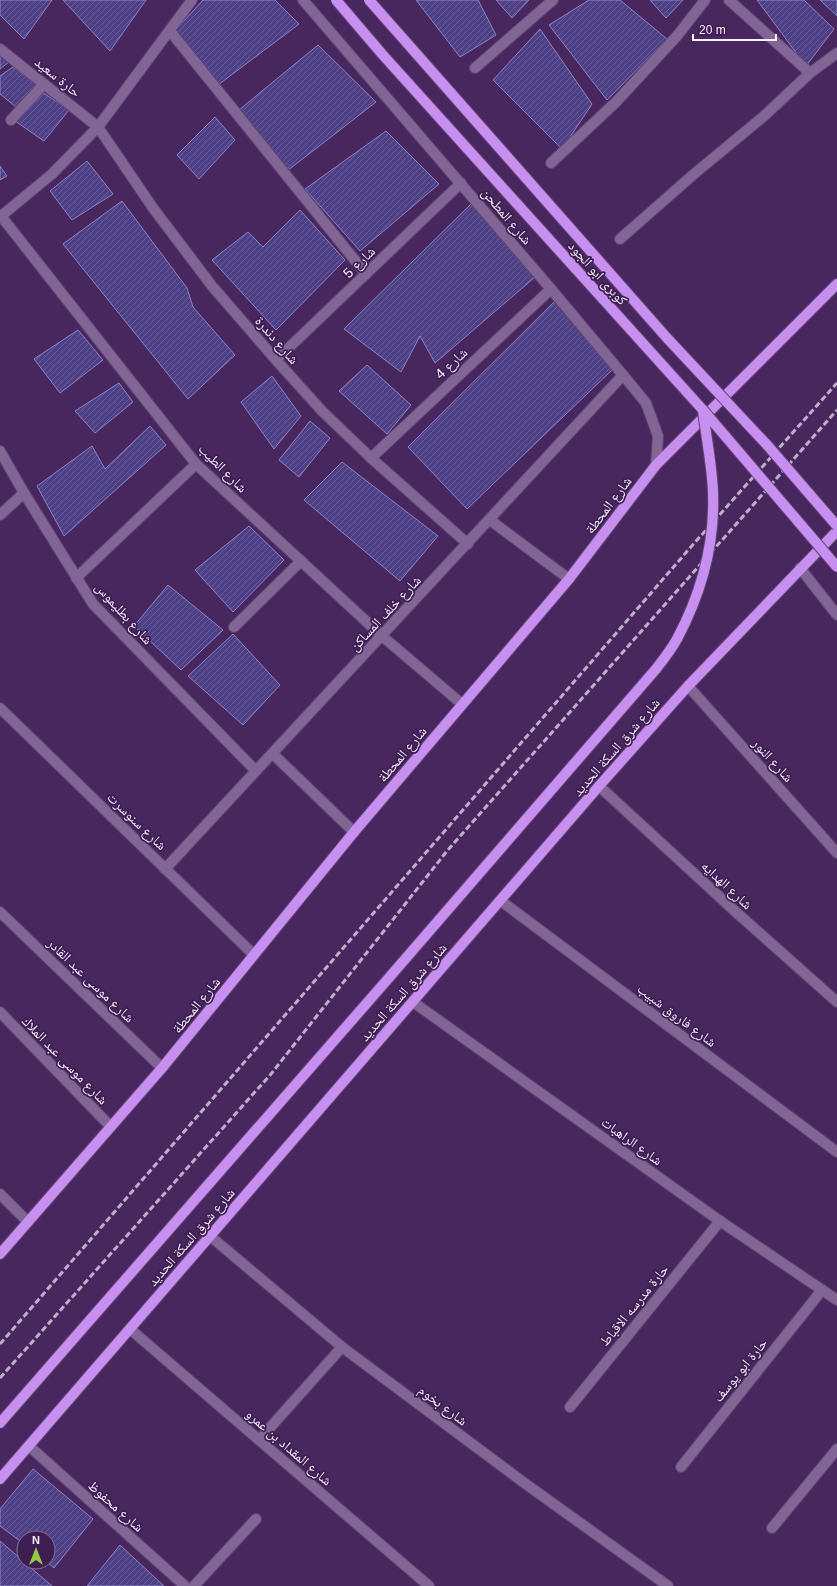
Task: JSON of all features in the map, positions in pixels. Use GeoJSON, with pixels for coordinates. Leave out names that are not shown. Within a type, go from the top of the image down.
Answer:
{"type":"FeatureCollection","features":[{"type":"Feature","properties":{"kind":"main road","name":"كوبرى ابو الجود"},"geometry":{"type":"LineString","coordinates":[[336,0],[382,54],[703,410],[837,567]]}},
{"type":"Feature","properties":{"kind":"main road","name":"كوبرى ابو الجود"},"geometry":{"type":"LineString","coordinates":[[369,0],[667,338],[768,446],[837,526]]}},
{"type":"Feature","properties":{"kind":"main road","name":"شارع المحطة"},"geometry":{"type":"LineString","coordinates":[[0,1254],[162,1068],[354,832],[569,580],[656,465],[837,284]]}},
{"type":"Feature","properties":{"kind":"main road"},"geometry":{"type":"LineString","coordinates":[[0,1423],[656,669],[676,641],[693,606],[706,561],[712,531],[713,492],[703,410]]}},
{"type":"Feature","properties":{"kind":"main road","name":"شارع شرق السكة الحديد"},"geometry":{"type":"LineString","coordinates":[[0,1479],[599,786],[688,686],[837,531]]}},
{"type":"Feature","properties":{"kind":"street"},"geometry":{"type":"LineString","coordinates":[[0,216],[52,174],[98,127],[192,0]]}},
{"type":"Feature","properties":{"kind":"street","name":"شارع المطحن"},"geometry":{"type":"LineString","coordinates":[[303,0],[461,183],[646,403],[658,436],[656,465]]}},
{"type":"Feature","properties":{"kind":"street"},"geometry":{"type":"LineString","coordinates":[[475,68],[554,0]]}},
{"type":"Feature","properties":{"kind":"street"},"geometry":{"type":"LineString","coordinates":[[551,163],[616,102],[677,36],[705,0]]}},
{"type":"Feature","properties":{"kind":"street"},"geometry":{"type":"LineString","coordinates":[[730,0],[810,74]]}},
{"type":"Feature","properties":{"kind":"street"},"geometry":{"type":"LineString","coordinates":[[170,31],[366,274]]}},
{"type":"Feature","properties":{"kind":"street","name":"حارة سعيد"},"geometry":{"type":"LineString","coordinates":[[0,49],[98,127]]}},
{"type":"Feature","properties":{"kind":"street"},"geometry":{"type":"LineString","coordinates":[[620,239],[837,52]]}},
{"type":"Feature","properties":{"kind":"street"},"geometry":{"type":"LineString","coordinates":[[11,120],[44,84]]}},
{"type":"Feature","properties":{"kind":"street","name":"شارع دندرة"},"geometry":{"type":"LineString","coordinates":[[98,127],[153,208],[207,280],[276,360],[322,410],[371,458],[468,544]]}},
{"type":"Feature","properties":{"kind":"street","name":"شارع 5"},"geometry":{"type":"LineString","coordinates":[[276,360],[461,183]]}},
{"type":"Feature","properties":{"kind":"street","name":"شارع الطيب"},"geometry":{"type":"LineString","coordinates":[[0,216],[196,464],[382,636],[462,704]]}},
{"type":"Feature","properties":{"kind":"street","name":"شارع 4"},"geometry":{"type":"LineString","coordinates":[[371,458],[551,289]]}},
{"type":"Feature","properties":{"kind":"street","name":"شارع خلف المساكن"},"geometry":{"type":"LineString","coordinates":[[166,869],[624,375]]}},
{"type":"Feature","properties":{"kind":"street","name":"شارع بطليموس"},"geometry":{"type":"LineString","coordinates":[[0,451],[24,493],[93,604],[256,772]]}},
{"type":"Feature","properties":{"kind":"street"},"geometry":{"type":"LineString","coordinates":[[76,578],[196,464]]}},
{"type":"Feature","properties":{"kind":"street"},"geometry":{"type":"LineString","coordinates":[[0,515],[24,493]]}},
{"type":"Feature","properties":{"kind":"street"},"geometry":{"type":"LineString","coordinates":[[490,520],[569,580]]}},
{"type":"Feature","properties":{"kind":"street"},"geometry":{"type":"LineString","coordinates":[[234,627],[301,561]]}},
{"type":"Feature","properties":{"kind":"street"},"geometry":{"type":"LineString","coordinates":[[800,568],[837,615]]}},
{"type":"Feature","properties":{"kind":"street","name":"شارع النور"},"geometry":{"type":"LineString","coordinates":[[688,686],[837,853]]}},
{"type":"Feature","properties":{"kind":"street","name":"شارع سنوسرت"},"geometry":{"type":"LineString","coordinates":[[0,708],[254,955]]}},
{"type":"Feature","properties":{"kind":"street"},"geometry":{"type":"LineString","coordinates":[[273,754],[354,832]]}},
{"type":"Feature","properties":{"kind":"street","name":"شارع الهدايه"},"geometry":{"type":"LineString","coordinates":[[599,786],[737,913],[837,1002]]}},
{"type":"Feature","properties":{"kind":"street","name":"شارع فاروق شبيب"},"geometry":{"type":"LineString","coordinates":[[501,901],[837,1152]]}},
{"type":"Feature","properties":{"kind":"street","name":"شارع موسى عبد القادر"},"geometry":{"type":"LineString","coordinates":[[0,912],[162,1068]]}},
{"type":"Feature","properties":{"kind":"street","name":"شارع الراهبات"},"geometry":{"type":"LineString","coordinates":[[413,1002],[720,1221],[837,1300]]}},
{"type":"Feature","properties":{"kind":"street","name":"شارع موسى عبد الملاك"},"geometry":{"type":"LineString","coordinates":[[0,1012],[111,1127]]}},
{"type":"Feature","properties":{"kind":"street"},"geometry":{"type":"LineString","coordinates":[[0,1194],[28,1222]]}},
{"type":"Feature","properties":{"kind":"street","name":"حارة مدرسه الاقباط"},"geometry":{"type":"LineString","coordinates":[[570,1407],[720,1221]]}},
{"type":"Feature","properties":{"kind":"street","name":"شارع بخوم"},"geometry":{"type":"LineString","coordinates":[[210,1236],[342,1348],[668,1586]]}},
{"type":"Feature","properties":{"kind":"street","name":"حارة ابو يوسف"},"geometry":{"type":"LineString","coordinates":[[681,1467],[822,1290]]}},
{"type":"Feature","properties":{"kind":"street","name":"شارع المقداد بن عمرو"},"geometry":{"type":"LineString","coordinates":[[130,1329],[429,1586]]}},
{"type":"Feature","properties":{"kind":"street"},"geometry":{"type":"LineString","coordinates":[[259,1440],[342,1348]]}},
{"type":"Feature","properties":{"kind":"street","name":"شارع محفوظ"},"geometry":{"type":"LineString","coordinates":[[29,1446],[185,1586]]}},
{"type":"Feature","properties":{"kind":"street"},"geometry":{"type":"LineString","coordinates":[[772,1528],[837,1449]]}},
{"type":"Feature","properties":{"kind":"street"},"geometry":{"type":"LineString","coordinates":[[194,1586],[256,1519]]}},
{"type":"Feature","properties":{"kind":"building"},"geometry":{"type":"Polygon","coordinates":[[[0,0],[52,0],[24,39],[0,15],[0,0]]]}},
{"type":"Feature","properties":{"kind":"building"},"geometry":{"type":"Polygon","coordinates":[[[63,0],[146,0],[110,51],[63,0]]]}},
{"type":"Feature","properties":{"kind":"building"},"geometry":{"type":"Polygon","coordinates":[[[203,0],[275,0],[299,24],[218,85],[173,33],[203,0]]]}},
{"type":"Feature","properties":{"kind":"building"},"geometry":{"type":"Polygon","coordinates":[[[416,0],[478,0],[496,35],[460,57],[416,0]]]}},
{"type":"Feature","properties":{"kind":"building"},"geometry":{"type":"Polygon","coordinates":[[[496,0],[529,0],[512,18],[496,0]]]}},
{"type":"Feature","properties":{"kind":"building"},"geometry":{"type":"Polygon","coordinates":[[[589,0],[620,0],[667,39],[607,100],[549,25],[589,0]]]}},
{"type":"Feature","properties":{"kind":"building"},"geometry":{"type":"Polygon","coordinates":[[[650,0],[683,0],[666,18],[650,0]]]}},
{"type":"Feature","properties":{"kind":"building"},"geometry":{"type":"Polygon","coordinates":[[[757,0],[804,0],[834,29],[806,66],[757,0]]]}},
{"type":"Feature","properties":{"kind":"building"},"geometry":{"type":"Polygon","coordinates":[[[820,0],[837,0],[837,16],[820,0]]]}},
{"type":"Feature","properties":{"kind":"building"},"geometry":{"type":"Polygon","coordinates":[[[540,29],[592,104],[562,149],[493,80],[540,29]]]}},
{"type":"Feature","properties":{"kind":"building"},"geometry":{"type":"Polygon","coordinates":[[[318,45],[376,102],[287,171],[239,110],[318,45]]]}},
{"type":"Feature","properties":{"kind":"building"},"geometry":{"type":"Polygon","coordinates":[[[0,54],[9,62],[0,69],[0,54]]]}},
{"type":"Feature","properties":{"kind":"building"},"geometry":{"type":"Polygon","coordinates":[[[13,67],[37,85],[16,107],[0,94],[0,76],[13,67]]]}},
{"type":"Feature","properties":{"kind":"building"},"geometry":{"type":"Polygon","coordinates":[[[42,92],[69,110],[44,141],[15,121],[42,92]]]}},
{"type":"Feature","properties":{"kind":"building"},"geometry":{"type":"Polygon","coordinates":[[[215,117],[235,140],[199,179],[177,155],[215,117]]]}},
{"type":"Feature","properties":{"kind":"building"},"geometry":{"type":"Polygon","coordinates":[[[386,131],[439,184],[360,251],[305,189],[386,131]]]}},
{"type":"Feature","properties":{"kind":"building"},"geometry":{"type":"Polygon","coordinates":[[[87,161],[113,194],[72,220],[50,191],[87,161]]]}},
{"type":"Feature","properties":{"kind":"building"},"geometry":{"type":"Polygon","coordinates":[[[0,166],[7,176],[0,180],[0,166]]]}},
{"type":"Feature","properties":{"kind":"building"},"geometry":{"type":"Polygon","coordinates":[[[122,201],[187,288],[193,307],[235,355],[188,399],[63,244],[122,201]]]}},
{"type":"Feature","properties":{"kind":"building"},"geometry":{"type":"Polygon","coordinates":[[[472,203],[535,277],[435,363],[420,336],[401,372],[344,329],[472,203]]]}},
{"type":"Feature","properties":{"kind":"building"},"geometry":{"type":"Polygon","coordinates":[[[300,210],[345,260],[276,330],[212,260],[248,232],[263,247],[300,210]]]}},
{"type":"Feature","properties":{"kind":"building"},"geometry":{"type":"Polygon","coordinates":[[[556,300],[614,368],[467,509],[408,447],[556,300]]]}},
{"type":"Feature","properties":{"kind":"building"},"geometry":{"type":"Polygon","coordinates":[[[78,330],[103,360],[60,393],[34,359],[78,330]]]}},
{"type":"Feature","properties":{"kind":"building"},"geometry":{"type":"Polygon","coordinates":[[[367,365],[411,405],[387,434],[339,391],[367,365]]]}},
{"type":"Feature","properties":{"kind":"building"},"geometry":{"type":"Polygon","coordinates":[[[272,376],[301,416],[274,449],[241,402],[272,376]]]}},
{"type":"Feature","properties":{"kind":"building"},"geometry":{"type":"Polygon","coordinates":[[[119,383],[133,402],[95,433],[75,411],[119,383]]]}},
{"type":"Feature","properties":{"kind":"building"},"geometry":{"type":"Polygon","coordinates":[[[310,421],[330,438],[299,477],[279,460],[310,421]]]}},
{"type":"Feature","properties":{"kind":"building"},"geometry":{"type":"Polygon","coordinates":[[[150,426],[166,445],[64,536],[37,486],[92,446],[105,469],[150,426]]]}},
{"type":"Feature","properties":{"kind":"building"},"geometry":{"type":"Polygon","coordinates":[[[342,462],[438,536],[400,581],[304,500],[342,462]]]}},
{"type":"Feature","properties":{"kind":"building"},"geometry":{"type":"Polygon","coordinates":[[[249,526],[284,560],[233,612],[195,570],[249,526]]]}},
{"type":"Feature","properties":{"kind":"building"},"geometry":{"type":"Polygon","coordinates":[[[168,585],[223,630],[181,670],[134,626],[168,585]]]}},
{"type":"Feature","properties":{"kind":"building"},"geometry":{"type":"Polygon","coordinates":[[[233,634],[280,685],[243,725],[188,676],[233,634]]]}},
{"type":"Feature","properties":{"kind":"building"},"geometry":{"type":"Polygon","coordinates":[[[33,1469],[93,1519],[56,1565],[56,1530],[16,1530],[16,1538],[0,1526],[0,1509],[33,1469]]]}},
{"type":"Feature","properties":{"kind":"building"},"geometry":{"type":"Polygon","coordinates":[[[0,1541],[16,1555],[16,1570],[34,1570],[52,1586],[0,1586],[0,1541]]]}},
{"type":"Feature","properties":{"kind":"building"},"geometry":{"type":"Polygon","coordinates":[[[120,1545],[164,1586],[87,1586],[120,1545]]]}},
{"type":"Feature","properties":{"kind":"railway"},"geometry":{"type":"LineString","coordinates":[[0,1344],[690,548],[837,383]]}},
{"type":"Feature","properties":{"kind":"railway"},"geometry":{"type":"LineString","coordinates":[[0,1378],[271,1074],[447,851],[837,410]]}}]}
